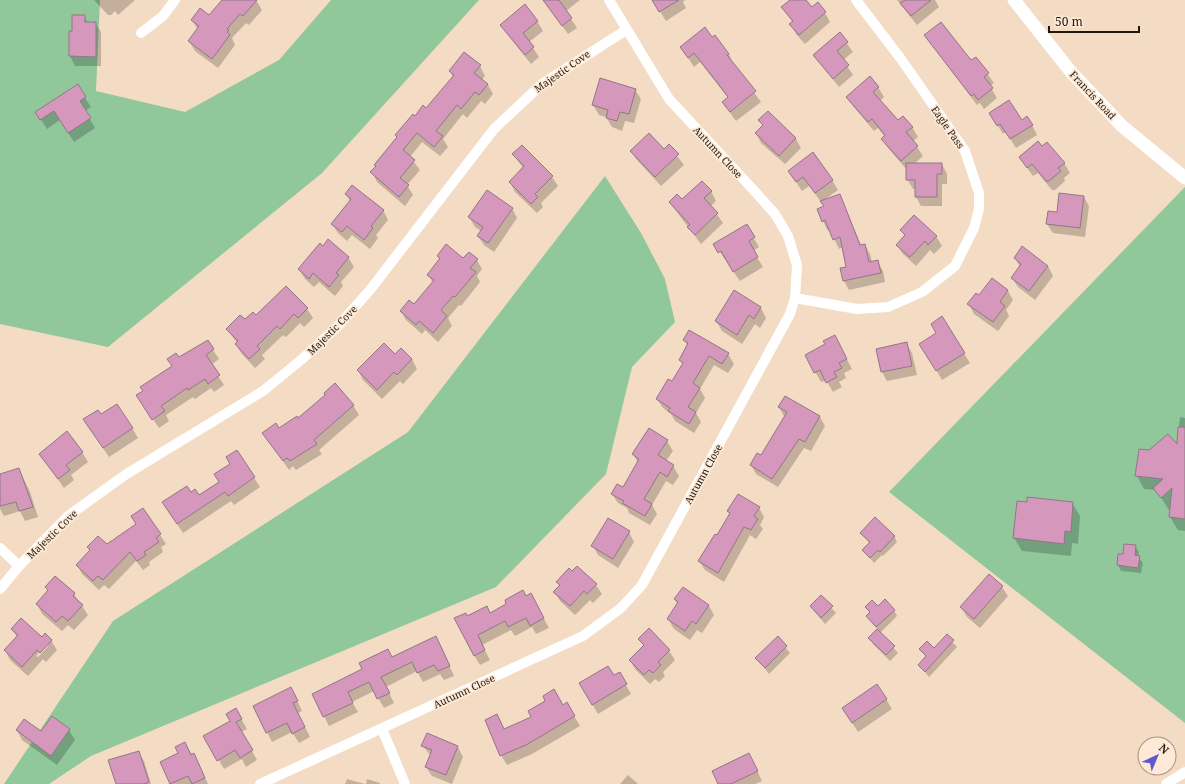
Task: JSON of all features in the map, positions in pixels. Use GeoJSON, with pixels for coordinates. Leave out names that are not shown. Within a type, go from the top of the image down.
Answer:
{"type":"FeatureCollection","features":[{"type":"Feature","properties":{"kind":"street"},"geometry":{"type":"LineString","coordinates":[[142,33],[163,16],[175,0]]}},
{"type":"Feature","properties":{"kind":"street","name":"Autumn Close"},"geometry":{"type":"LineString","coordinates":[[260,784],[583,636],[621,608],[642,585],[790,314],[796,298],[797,265],[788,236],[775,214],[669,99],[609,0]]}},
{"type":"Feature","properties":{"kind":"street","name":"Eagle Pass"},"geometry":{"type":"LineString","coordinates":[[796,298],[857,309],[880,308],[888,307],[922,292],[955,266],[974,228],[979,209],[979,193],[965,151],[901,59],[856,0]]}},
{"type":"Feature","properties":{"kind":"street","name":"Francis Road"},"geometry":{"type":"LineString","coordinates":[[1014,0],[1071,72],[1122,126],[1185,178]]}},
{"type":"Feature","properties":{"kind":"street","name":"Majestic Cove"},"geometry":{"type":"LineString","coordinates":[[0,589],[19,566],[68,516],[125,475],[263,391],[301,360],[337,327],[370,290],[494,130],[542,84],[626,30]]}},
{"type":"Feature","properties":{"kind":"street"},"geometry":{"type":"LineString","coordinates":[[0,548],[19,566]]}},
{"type":"Feature","properties":{"kind":"street"},"geometry":{"type":"LineString","coordinates":[[382,729],[404,784]]}},
{"type":"Feature","properties":{"kind":"street"},"geometry":{"type":"LineString","coordinates":[[1166,784],[1185,772]]}},
{"type":"Feature","properties":{"kind":"green space"},"geometry":{"type":"Polygon","coordinates":[[[0,0],[100,0],[96,91],[185,112],[279,60],[331,0],[479,0],[322,173],[108,347],[0,324],[0,0]]]}},
{"type":"Feature","properties":{"kind":"green space"},"geometry":{"type":"Polygon","coordinates":[[[605,176],[641,233],[665,279],[675,322],[632,367],[606,474],[496,587],[91,756],[49,784],[4,784],[113,621],[408,432],[605,176]]]}},
{"type":"Feature","properties":{"kind":"green space"},"geometry":{"type":"Polygon","coordinates":[[[1185,187],[1185,723],[889,492],[1185,187]]]}},
{"type":"Feature","properties":{"kind":"building"},"geometry":{"type":"Polygon","coordinates":[[[222,0],[257,0],[243,16],[240,14],[227,29],[229,30],[227,32],[230,35],[212,59],[188,41],[199,26],[191,20],[200,8],[209,15],[222,0]]]}},
{"type":"Feature","properties":{"kind":"building"},"geometry":{"type":"Polygon","coordinates":[[[543,0],[559,0],[572,18],[562,26],[543,0]]]}},
{"type":"Feature","properties":{"kind":"building"},"geometry":{"type":"Polygon","coordinates":[[[652,0],[679,0],[659,12],[652,0]]]}},
{"type":"Feature","properties":{"kind":"building"},"geometry":{"type":"Polygon","coordinates":[[[790,0],[806,0],[812,7],[818,2],[826,12],[799,35],[789,24],[793,21],[781,7],[790,0]]]}},
{"type":"Feature","properties":{"kind":"building"},"geometry":{"type":"Polygon","coordinates":[[[906,0],[931,0],[911,16],[900,3],[906,0]]]}},
{"type":"Feature","properties":{"kind":"building"},"geometry":{"type":"Polygon","coordinates":[[[525,4],[538,21],[523,33],[534,47],[525,55],[500,25],[525,4]]]}},
{"type":"Feature","properties":{"kind":"building"},"geometry":{"type":"Polygon","coordinates":[[[72,15],[85,15],[85,22],[96,22],[96,57],[69,56],[69,31],[72,31],[72,15]]]}},
{"type":"Feature","properties":{"kind":"building"},"geometry":{"type":"Polygon","coordinates":[[[941,22],[971,60],[976,57],[989,73],[984,77],[993,88],[978,100],[974,94],[971,96],[924,35],[941,22]]]}},
{"type":"Feature","properties":{"kind":"building"},"geometry":{"type":"Polygon","coordinates":[[[705,27],[712,37],[715,35],[729,54],[727,55],[756,91],[730,112],[722,102],[728,97],[716,81],[694,53],[688,58],[680,47],[705,27]]]}},
{"type":"Feature","properties":{"kind":"building"},"geometry":{"type":"Polygon","coordinates":[[[840,32],[848,42],[837,51],[849,65],[833,79],[813,55],[840,32]]]}},
{"type":"Feature","properties":{"kind":"building"},"geometry":{"type":"Polygon","coordinates":[[[464,52],[481,65],[474,73],[488,84],[479,95],[475,92],[461,109],[457,105],[436,131],[443,136],[434,147],[417,133],[403,150],[415,160],[400,178],[409,185],[399,197],[370,172],[397,137],[395,135],[413,114],[415,116],[423,105],[426,108],[454,75],[449,71],[464,52]]]}},
{"type":"Feature","properties":{"kind":"building"},"geometry":{"type":"Polygon","coordinates":[[[870,76],[879,87],[873,92],[898,120],[903,116],[913,127],[906,132],[918,146],[901,161],[881,139],[885,135],[872,119],[868,122],[846,97],[870,76]]]}},
{"type":"Feature","properties":{"kind":"building"},"geometry":{"type":"Polygon","coordinates":[[[600,78],[636,89],[629,114],[620,112],[617,121],[606,118],[608,110],[592,105],[600,78]]]}},
{"type":"Feature","properties":{"kind":"building"},"geometry":{"type":"Polygon","coordinates":[[[78,84],[86,97],[80,101],[91,118],[68,133],[54,111],[40,120],[35,112],[78,84]]]}},
{"type":"Feature","properties":{"kind":"building"},"geometry":{"type":"Polygon","coordinates":[[[1009,100],[1022,120],[1027,116],[1033,125],[1010,139],[1000,124],[997,126],[989,113],[1009,100]]]}},
{"type":"Feature","properties":{"kind":"building"},"geometry":{"type":"Polygon","coordinates":[[[768,111],[796,138],[779,156],[755,133],[763,125],[758,120],[768,111]]]}},
{"type":"Feature","properties":{"kind":"building"},"geometry":{"type":"Polygon","coordinates":[[[649,133],[664,149],[669,144],[679,154],[655,177],[630,151],[649,133]]]}},
{"type":"Feature","properties":{"kind":"building"},"geometry":{"type":"Polygon","coordinates":[[[1038,141],[1042,146],[1047,142],[1065,163],[1058,168],[1061,171],[1049,181],[1046,181],[1032,164],[1027,168],[1019,157],[1038,141]]]}},
{"type":"Feature","properties":{"kind":"building"},"geometry":{"type":"Polygon","coordinates":[[[522,145],[553,176],[535,194],[538,197],[531,204],[509,182],[524,166],[512,154],[522,145]]]}},
{"type":"Feature","properties":{"kind":"building"},"geometry":{"type":"Polygon","coordinates":[[[813,152],[833,180],[815,193],[803,177],[796,182],[788,171],[813,152]]]}},
{"type":"Feature","properties":{"kind":"building"},"geometry":{"type":"Polygon","coordinates":[[[906,163],[942,163],[942,174],[937,174],[937,197],[915,197],[915,180],[906,180],[906,163]]]}},
{"type":"Feature","properties":{"kind":"building"},"geometry":{"type":"Polygon","coordinates":[[[702,181],[712,191],[704,198],[718,213],[695,235],[687,227],[690,225],[669,202],[677,194],[682,199],[702,181]]]}},
{"type":"Feature","properties":{"kind":"building"},"geometry":{"type":"Polygon","coordinates":[[[352,185],[384,210],[371,226],[373,228],[364,240],[347,226],[342,232],[331,224],[351,199],[345,194],[352,185]]]}},
{"type":"Feature","properties":{"kind":"building"},"geometry":{"type":"Polygon","coordinates":[[[487,190],[513,208],[488,243],[477,236],[483,227],[468,217],[487,190]]]}},
{"type":"Feature","properties":{"kind":"building"},"geometry":{"type":"Polygon","coordinates":[[[1059,193],[1084,196],[1080,228],[1046,224],[1048,211],[1057,212],[1059,193]]]}},
{"type":"Feature","properties":{"kind":"building"},"geometry":{"type":"Polygon","coordinates":[[[840,194],[860,245],[865,244],[869,262],[878,260],[881,273],[843,281],[840,268],[846,267],[840,237],[833,240],[825,220],[822,222],[817,209],[824,206],[820,201],[840,194]]]}},
{"type":"Feature","properties":{"kind":"building"},"geometry":{"type":"Polygon","coordinates":[[[914,215],[937,236],[928,245],[925,241],[910,257],[896,245],[905,235],[900,230],[914,215]]]}},
{"type":"Feature","properties":{"kind":"building"},"geometry":{"type":"Polygon","coordinates":[[[747,224],[755,237],[749,241],[758,257],[733,272],[721,251],[718,253],[713,244],[747,224]]]}},
{"type":"Feature","properties":{"kind":"building"},"geometry":{"type":"Polygon","coordinates":[[[328,239],[349,257],[336,273],[339,275],[329,287],[313,273],[309,279],[298,269],[320,243],[323,246],[328,239]]]}},
{"type":"Feature","properties":{"kind":"building"},"geometry":{"type":"Polygon","coordinates":[[[446,244],[463,258],[469,252],[478,259],[470,268],[476,272],[455,297],[453,296],[441,310],[447,316],[433,333],[419,321],[416,325],[400,311],[409,300],[414,304],[434,280],[427,275],[440,258],[437,256],[446,244]]]}},
{"type":"Feature","properties":{"kind":"building"},"geometry":{"type":"Polygon","coordinates":[[[1022,246],[1048,266],[1029,291],[1011,278],[1021,264],[1014,258],[1022,246]]]}},
{"type":"Feature","properties":{"kind":"building"},"geometry":{"type":"Polygon","coordinates":[[[992,278],[1008,290],[1000,302],[1005,306],[993,322],[967,304],[976,293],[979,295],[992,278]]]}},
{"type":"Feature","properties":{"kind":"building"},"geometry":{"type":"Polygon","coordinates":[[[286,286],[308,308],[298,318],[294,314],[280,329],[277,326],[257,346],[260,349],[249,359],[235,344],[238,341],[226,329],[240,315],[245,319],[253,312],[256,315],[286,286]]]}},
{"type":"Feature","properties":{"kind":"building"},"geometry":{"type":"Polygon","coordinates":[[[734,290],[761,307],[754,319],[749,315],[737,335],[715,321],[734,290]]]}},
{"type":"Feature","properties":{"kind":"building"},"geometry":{"type":"Polygon","coordinates":[[[942,316],[965,353],[936,371],[919,344],[936,333],[931,324],[942,316]]]}},
{"type":"Feature","properties":{"kind":"building"},"geometry":{"type":"Polygon","coordinates":[[[689,330],[729,353],[722,364],[709,356],[693,383],[700,388],[688,407],[696,412],[689,424],[668,411],[670,408],[656,399],[668,379],[672,381],[683,363],[679,360],[688,343],[683,340],[689,330]]]}},
{"type":"Feature","properties":{"kind":"building"},"geometry":{"type":"Polygon","coordinates":[[[835,335],[847,359],[839,363],[842,368],[834,372],[837,377],[826,383],[820,370],[814,373],[805,355],[825,344],[823,341],[835,335]]]}},
{"type":"Feature","properties":{"kind":"building"},"geometry":{"type":"Polygon","coordinates":[[[208,340],[214,349],[206,355],[220,375],[208,384],[205,379],[188,390],[187,388],[161,406],[165,411],[152,420],[136,395],[143,391],[140,387],[172,366],[167,359],[176,353],[179,357],[208,340]]]}},
{"type":"Feature","properties":{"kind":"building"},"geometry":{"type":"Polygon","coordinates":[[[907,342],[912,366],[881,372],[876,349],[907,342]]]}},
{"type":"Feature","properties":{"kind":"building"},"geometry":{"type":"Polygon","coordinates":[[[384,343],[395,354],[401,348],[412,359],[397,375],[394,372],[377,390],[357,370],[384,343]]]}},
{"type":"Feature","properties":{"kind":"building"},"geometry":{"type":"Polygon","coordinates":[[[335,383],[354,405],[314,440],[317,444],[290,461],[287,458],[283,461],[262,433],[276,423],[279,428],[297,416],[298,418],[325,395],[324,393],[335,383]]]}},
{"type":"Feature","properties":{"kind":"building"},"geometry":{"type":"Polygon","coordinates":[[[785,396],[820,416],[805,442],[799,439],[772,479],[750,465],[757,453],[761,455],[787,412],[778,407],[785,396]]]}},
{"type":"Feature","properties":{"kind":"building"},"geometry":{"type":"Polygon","coordinates":[[[117,404],[133,428],[103,448],[83,419],[98,410],[101,414],[117,404]]]}},
{"type":"Feature","properties":{"kind":"building"},"geometry":{"type":"Polygon","coordinates":[[[1178,427],[1185,427],[1185,519],[1169,517],[1172,488],[1161,498],[1153,488],[1163,479],[1135,476],[1139,449],[1149,450],[1168,434],[1177,444],[1178,427]]]}},
{"type":"Feature","properties":{"kind":"building"},"geometry":{"type":"Polygon","coordinates":[[[649,428],[668,440],[658,455],[674,465],[667,477],[660,472],[644,499],[652,504],[645,516],[622,503],[624,501],[611,494],[617,484],[623,487],[639,459],[632,454],[649,428]]]}},
{"type":"Feature","properties":{"kind":"building"},"geometry":{"type":"Polygon","coordinates":[[[67,431],[83,452],[66,465],[70,470],[58,479],[39,454],[67,431]]]}},
{"type":"Feature","properties":{"kind":"building"},"geometry":{"type":"Polygon","coordinates":[[[237,450],[255,477],[228,496],[225,492],[177,524],[162,502],[187,486],[191,492],[195,489],[199,495],[219,482],[214,474],[230,464],[226,457],[237,450]]]}},
{"type":"Feature","properties":{"kind":"building"},"geometry":{"type":"Polygon","coordinates":[[[19,468],[33,507],[19,511],[16,502],[0,506],[0,474],[19,468]]]}},
{"type":"Feature","properties":{"kind":"building"},"geometry":{"type":"Polygon","coordinates":[[[738,494],[760,507],[754,516],[758,519],[751,530],[744,527],[718,573],[698,561],[715,534],[717,535],[730,513],[727,511],[738,494]]]}},
{"type":"Feature","properties":{"kind":"building"},"geometry":{"type":"Polygon","coordinates":[[[1027,497],[1073,502],[1071,532],[1065,531],[1064,544],[1013,538],[1017,501],[1027,502],[1027,497]]]}},
{"type":"Feature","properties":{"kind":"building"},"geometry":{"type":"Polygon","coordinates":[[[143,508],[161,534],[156,538],[159,542],[144,552],[146,555],[137,561],[130,552],[103,580],[98,576],[93,581],[76,565],[90,550],[87,547],[98,536],[107,544],[136,524],[131,516],[143,508]]]}},
{"type":"Feature","properties":{"kind":"building"},"geometry":{"type":"Polygon","coordinates":[[[875,517],[895,536],[880,552],[878,550],[870,558],[862,550],[870,542],[860,533],[875,517]]]}},
{"type":"Feature","properties":{"kind":"building"},"geometry":{"type":"Polygon","coordinates":[[[608,518],[630,531],[613,559],[591,546],[608,518]]]}},
{"type":"Feature","properties":{"kind":"building"},"geometry":{"type":"Polygon","coordinates":[[[1124,544],[1136,545],[1135,555],[1140,556],[1138,568],[1117,565],[1118,554],[1123,554],[1124,544]]]}},
{"type":"Feature","properties":{"kind":"building"},"geometry":{"type":"Polygon","coordinates":[[[577,566],[597,584],[587,594],[584,591],[570,606],[553,592],[560,585],[556,582],[569,568],[572,571],[577,566]]]}},
{"type":"Feature","properties":{"kind":"building"},"geometry":{"type":"Polygon","coordinates":[[[989,574],[1003,586],[974,619],[960,607],[989,574]]]}},
{"type":"Feature","properties":{"kind":"building"},"geometry":{"type":"Polygon","coordinates":[[[55,576],[75,593],[73,596],[83,605],[68,621],[62,616],[56,622],[36,604],[48,590],[45,587],[55,576]]]}},
{"type":"Feature","properties":{"kind":"building"},"geometry":{"type":"Polygon","coordinates":[[[683,587],[709,605],[696,624],[692,621],[685,631],[667,619],[678,602],[674,599],[683,587]]]}},
{"type":"Feature","properties":{"kind":"building"},"geometry":{"type":"Polygon","coordinates":[[[523,590],[526,596],[531,593],[544,618],[530,626],[526,618],[508,627],[505,621],[478,635],[485,650],[474,656],[454,618],[466,613],[467,616],[487,606],[490,613],[506,604],[505,600],[523,590]]]}},
{"type":"Feature","properties":{"kind":"building"},"geometry":{"type":"Polygon","coordinates":[[[821,595],[833,606],[821,618],[810,606],[821,595]]]}},
{"type":"Feature","properties":{"kind":"building"},"geometry":{"type":"Polygon","coordinates":[[[885,599],[895,610],[876,627],[866,616],[870,612],[865,607],[872,600],[878,606],[885,599]]]}},
{"type":"Feature","properties":{"kind":"building"},"geometry":{"type":"Polygon","coordinates":[[[21,618],[42,637],[45,633],[52,640],[40,653],[37,650],[22,667],[4,650],[18,635],[11,629],[21,618]]]}},
{"type":"Feature","properties":{"kind":"building"},"geometry":{"type":"Polygon","coordinates":[[[649,628],[670,650],[658,662],[661,665],[653,673],[649,670],[644,675],[629,660],[644,645],[638,639],[649,628]]]}},
{"type":"Feature","properties":{"kind":"building"},"geometry":{"type":"Polygon","coordinates":[[[877,629],[895,646],[886,655],[868,638],[877,629]]]}},
{"type":"Feature","properties":{"kind":"building"},"geometry":{"type":"Polygon","coordinates":[[[947,634],[954,640],[925,672],[918,665],[926,656],[919,649],[927,641],[934,648],[947,634]]]}},
{"type":"Feature","properties":{"kind":"building"},"geometry":{"type":"Polygon","coordinates":[[[436,636],[450,666],[438,671],[434,665],[417,673],[412,662],[381,677],[390,693],[377,699],[369,682],[348,692],[353,703],[323,717],[312,694],[362,669],[359,663],[388,649],[392,657],[436,636]]]}},
{"type":"Feature","properties":{"kind":"building"},"geometry":{"type":"Polygon","coordinates":[[[778,636],[787,646],[765,668],[755,658],[778,636]]]}},
{"type":"Feature","properties":{"kind":"building"},"geometry":{"type":"Polygon","coordinates":[[[608,666],[614,675],[620,672],[627,684],[592,705],[579,683],[608,666]]]}},
{"type":"Feature","properties":{"kind":"building"},"geometry":{"type":"Polygon","coordinates":[[[877,684],[887,699],[852,723],[842,708],[877,684]]]}},
{"type":"Feature","properties":{"kind":"building"},"geometry":{"type":"Polygon","coordinates":[[[291,687],[298,701],[293,703],[305,727],[292,734],[287,723],[266,733],[253,706],[291,687]]]}},
{"type":"Feature","properties":{"kind":"building"},"geometry":{"type":"Polygon","coordinates":[[[554,689],[563,705],[567,702],[575,716],[526,745],[500,756],[485,720],[497,714],[504,729],[531,717],[528,711],[545,701],[543,696],[554,689]]]}},
{"type":"Feature","properties":{"kind":"building"},"geometry":{"type":"Polygon","coordinates":[[[236,708],[242,719],[236,722],[253,750],[240,758],[235,750],[217,761],[203,736],[230,721],[226,714],[236,708]]]}},
{"type":"Feature","properties":{"kind":"building"},"geometry":{"type":"Polygon","coordinates":[[[52,716],[70,729],[51,756],[16,730],[24,719],[41,731],[52,716]]]}},
{"type":"Feature","properties":{"kind":"building"},"geometry":{"type":"Polygon","coordinates":[[[427,733],[458,746],[446,775],[425,767],[432,750],[421,746],[427,733]]]}},
{"type":"Feature","properties":{"kind":"building"},"geometry":{"type":"Polygon","coordinates":[[[185,742],[191,755],[194,753],[205,778],[192,784],[188,776],[170,784],[160,762],[178,753],[175,747],[185,742]]]}},
{"type":"Feature","properties":{"kind":"building"},"geometry":{"type":"Polygon","coordinates":[[[139,751],[149,782],[144,784],[116,784],[108,760],[139,751]]]}},
{"type":"Feature","properties":{"kind":"building"},"geometry":{"type":"Polygon","coordinates":[[[749,753],[758,771],[731,784],[718,784],[712,771],[749,753]]]}}]}
